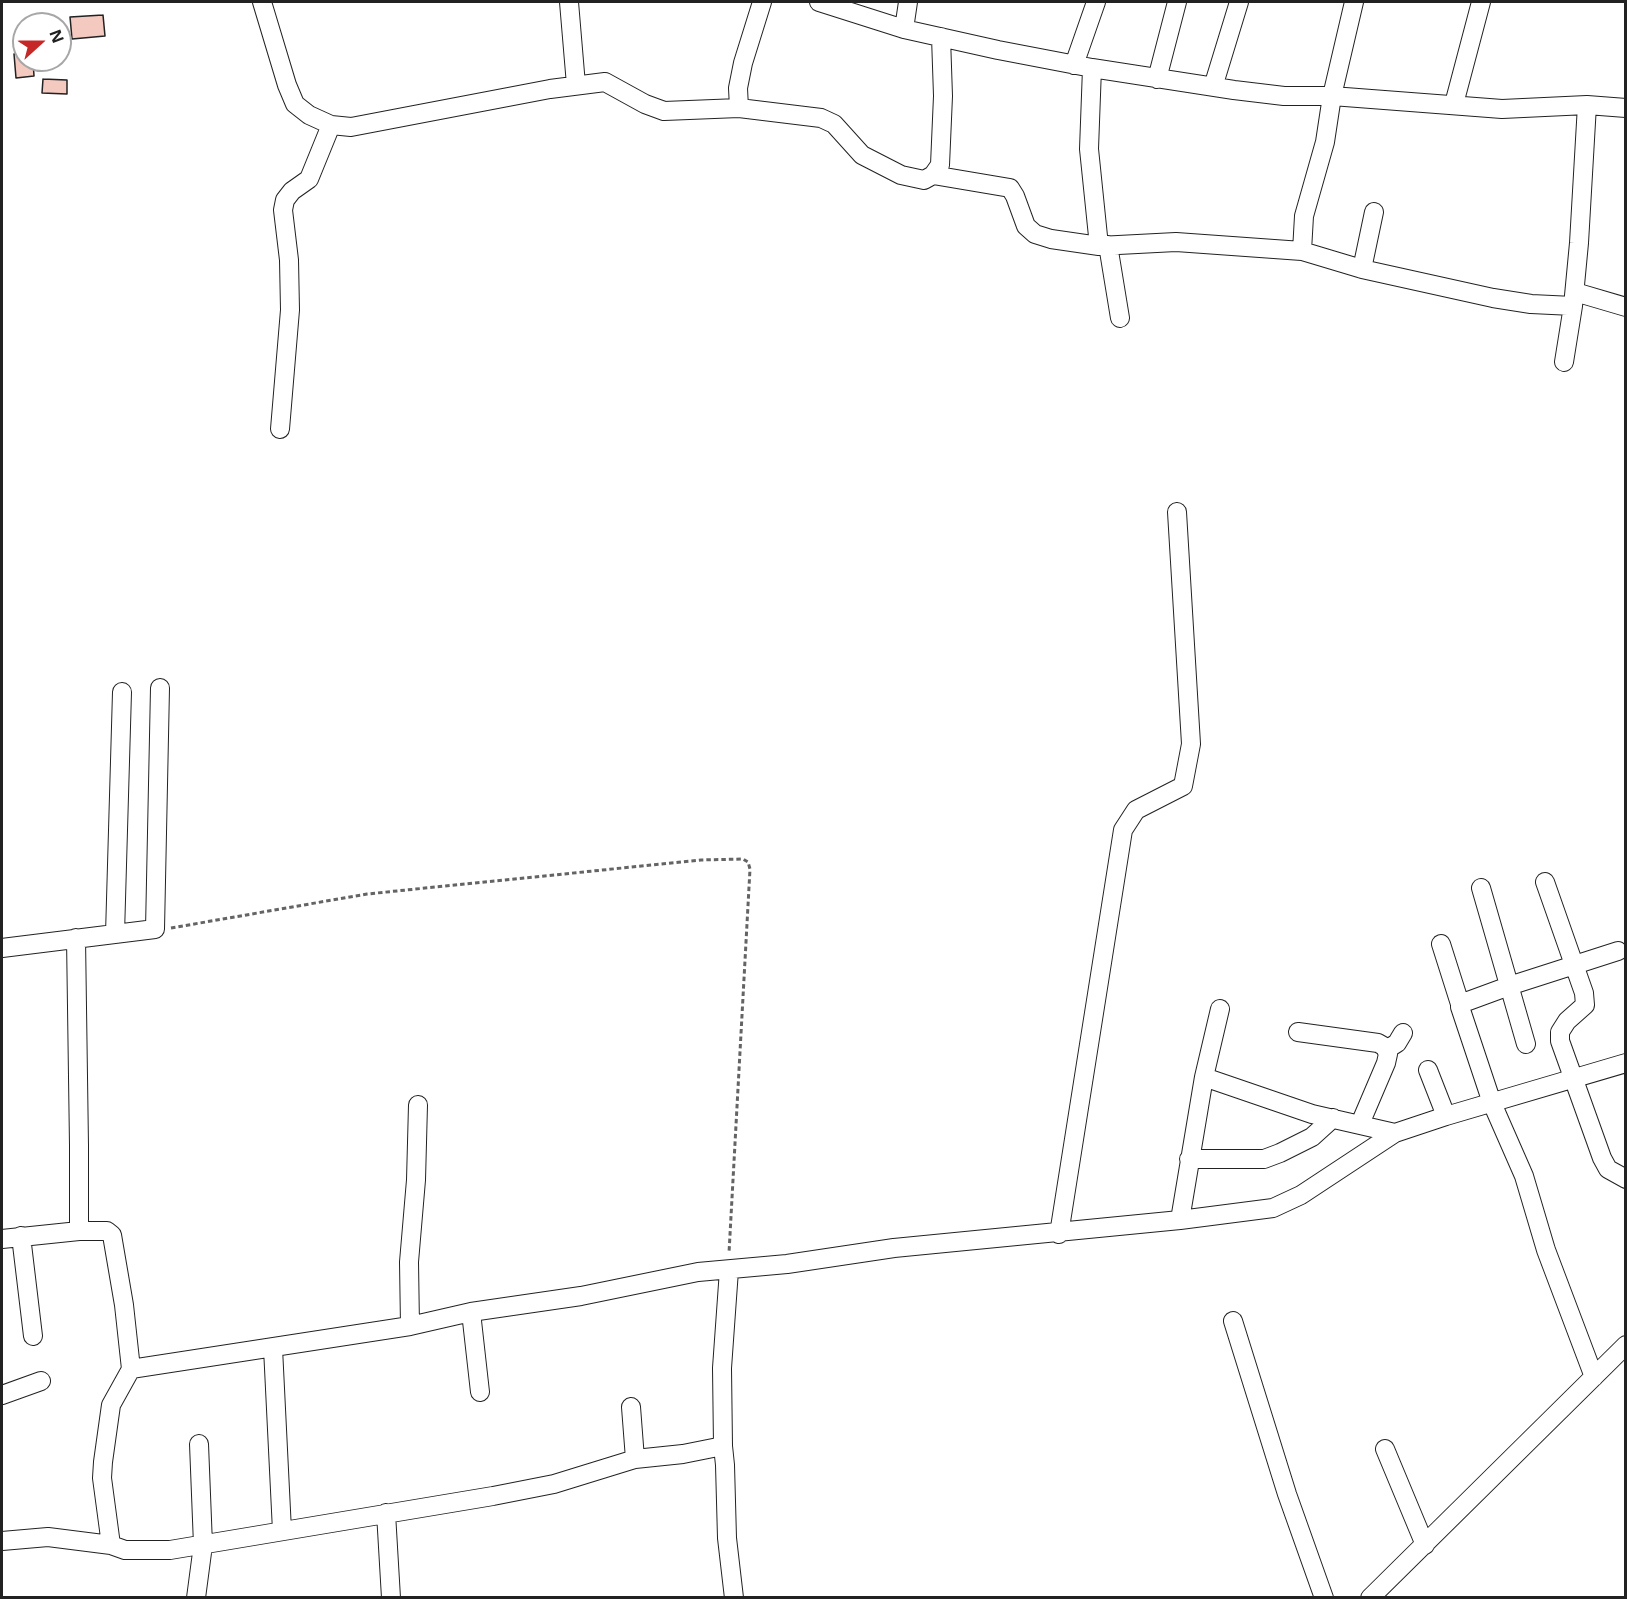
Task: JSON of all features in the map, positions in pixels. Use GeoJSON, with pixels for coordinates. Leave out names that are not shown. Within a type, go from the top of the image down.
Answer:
{"type":"FeatureCollection","features":[{"type":"Feature","properties":{"kind":"street"},"geometry":{"type":"LineString","coordinates":[[262,2],[295,104],[309,115],[331,125],[351,127],[372,124],[487,100],[605,82],[645,104],[664,111],[739,108],[821,118],[834,124],[862,155],[901,176],[924,180],[933,175],[940,165],[943,96],[941,38]]}},
{"type":"Feature","properties":{"kind":"street"},"geometry":{"type":"LineString","coordinates":[[569,2],[576,85]]}},
{"type":"Feature","properties":{"kind":"street"},"geometry":{"type":"LineString","coordinates":[[739,108],[738,88],[743,63],[762,2]]}},
{"type":"Feature","properties":{"kind":"street"},"geometry":{"type":"LineString","coordinates":[[819,2],[904,29],[941,38],[1083,66],[1214,87],[1284,96],[1332,96],[1502,109],[1587,105],[1626,108]]}},
{"type":"Feature","properties":{"kind":"street"},"geometry":{"type":"LineString","coordinates":[[904,29],[908,2]]}},
{"type":"Feature","properties":{"kind":"street"},"geometry":{"type":"LineString","coordinates":[[1096,2],[1083,66],[1089,149],[1103,245],[1120,318]]}},
{"type":"Feature","properties":{"kind":"street"},"geometry":{"type":"LineString","coordinates":[[1157,79],[1177,2]]}},
{"type":"Feature","properties":{"kind":"street"},"geometry":{"type":"LineString","coordinates":[[1214,87],[1239,2]]}},
{"type":"Feature","properties":{"kind":"street"},"geometry":{"type":"LineString","coordinates":[[1302,251],[1304,216],[1325,142],[1332,96],[1354,2]]}},
{"type":"Feature","properties":{"kind":"street"},"geometry":{"type":"LineString","coordinates":[[1454,104],[1481,2]]}},
{"type":"Feature","properties":{"kind":"street"},"geometry":{"type":"LineString","coordinates":[[1564,362],[1574,299],[1587,105]]}},
{"type":"Feature","properties":{"kind":"street"},"geometry":{"type":"LineString","coordinates":[[280,429],[290,310],[290,260],[283,210],[285,200],[292,191],[309,179],[314,171],[331,125]]}},
{"type":"Feature","properties":{"kind":"street"},"geometry":{"type":"LineString","coordinates":[[933,175],[1010,188],[1026,226],[1035,234],[1051,239],[1103,245],[1176,242],[1302,251],[1362,269],[1493,298],[1531,304],[1574,299],[1626,308]]}},
{"type":"Feature","properties":{"kind":"street"},"geometry":{"type":"LineString","coordinates":[[1362,269],[1374,212]]}},
{"type":"Feature","properties":{"kind":"street"},"geometry":{"type":"LineString","coordinates":[[1059,1234],[1123,830],[1136,810],[1183,786],[1191,744],[1177,512]]}},
{"type":"Feature","properties":{"kind":"street"},"geometry":{"type":"LineString","coordinates":[[2,948],[155,929],[160,688]]}},
{"type":"Feature","properties":{"kind":"street"},"geometry":{"type":"LineString","coordinates":[[116,934],[122,692]]}},
{"type":"Feature","properties":{"kind":"street"},"geometry":{"type":"LineString","coordinates":[[1545,882],[1584,993],[1585,1005],[1567,1021],[1560,1032],[1560,1041],[1608,1169],[1626,1179]]}},
{"type":"Feature","properties":{"kind":"street"},"geometry":{"type":"LineString","coordinates":[[1481,888],[1526,1044]]}},
{"type":"Feature","properties":{"kind":"street"},"geometry":{"type":"LineString","coordinates":[[76,938],[80,1146],[79,1231]]}},
{"type":"Feature","properties":{"kind":"street"},"geometry":{"type":"LineString","coordinates":[[1441,944],[1492,1103],[1524,1176],[1546,1250],[1594,1377]]}},
{"type":"Feature","properties":{"kind":"street"},"geometry":{"type":"LineString","coordinates":[[1460,1004],[1617,951]]}},
{"type":"Feature","properties":{"kind":"street"},"geometry":{"type":"LineString","coordinates":[[1180,1220],[1204,1077],[1220,1009]]}},
{"type":"Feature","properties":{"kind":"street"},"geometry":{"type":"LineString","coordinates":[[1298,1032],[1378,1043],[1386,1050],[1386,1063],[1360,1124]]}},
{"type":"Feature","properties":{"kind":"street"},"geometry":{"type":"LineString","coordinates":[[1386,1050],[1397,1043],[1403,1033]]}},
{"type":"Feature","properties":{"kind":"street"},"geometry":{"type":"LineString","coordinates":[[131,1369],[410,1326],[471,1312],[581,1296],[698,1272],[894,1248],[1059,1234],[1273,1208],[1288,1202],[1395,1133],[1572,1078],[1626,1064]]}},
{"type":"Feature","properties":{"kind":"street"},"geometry":{"type":"LineString","coordinates":[[1428,1070],[1446,1116]]}},
{"type":"Feature","properties":{"kind":"street"},"geometry":{"type":"LineString","coordinates":[[1204,1077],[1312,1114],[1395,1133]]}},
{"type":"Feature","properties":{"kind":"street"},"geometry":{"type":"LineString","coordinates":[[410,1326],[409,1262],[416,1180],[418,1106]]}},
{"type":"Feature","properties":{"kind":"street"},"geometry":{"type":"LineString","coordinates":[[1189,1159],[1264,1159],[1280,1154],[1312,1137],[1333,1118]]}},
{"type":"Feature","properties":{"kind":"street"},"geometry":{"type":"LineString","coordinates":[[2,1239],[79,1231],[107,1231],[112,1235],[124,1305],[131,1369],[111,1405],[102,1462],[111,1545]]}},
{"type":"Feature","properties":{"kind":"street"},"geometry":{"type":"LineString","coordinates":[[21,1236],[33,1336]]}},
{"type":"Feature","properties":{"kind":"street"},"geometry":{"type":"LineString","coordinates":[[729,1270],[722,1368],[723,1446],[727,1538],[734,1598]]}},
{"type":"Feature","properties":{"kind":"street"},"geometry":{"type":"LineString","coordinates":[[471,1312],[480,1392]]}},
{"type":"Feature","properties":{"kind":"street"},"geometry":{"type":"LineString","coordinates":[[1233,1321],[1287,1494],[1324,1598]]}},
{"type":"Feature","properties":{"kind":"street"},"geometry":{"type":"LineString","coordinates":[[273,1348],[282,1531]]}},
{"type":"Feature","properties":{"kind":"street"},"geometry":{"type":"LineString","coordinates":[[1370,1598],[1625,1348]]}},
{"type":"Feature","properties":{"kind":"street"},"geometry":{"type":"LineString","coordinates":[[2,1395],[41,1382]]}},
{"type":"Feature","properties":{"kind":"street"},"geometry":{"type":"LineString","coordinates":[[631,1407],[635,1459]]}},
{"type":"Feature","properties":{"kind":"street"},"geometry":{"type":"LineString","coordinates":[[196,1598],[203,1545],[199,1444]]}},
{"type":"Feature","properties":{"kind":"street"},"geometry":{"type":"LineString","coordinates":[[2,1540],[48,1537],[111,1545],[125,1550],[171,1550],[493,1496],[554,1484],[635,1459],[683,1454],[723,1446]]}},
{"type":"Feature","properties":{"kind":"street"},"geometry":{"type":"LineString","coordinates":[[1385,1449],[1425,1545]]}},
{"type":"Feature","properties":{"kind":"street"},"geometry":{"type":"LineString","coordinates":[[386,1514],[391,1598]]}},
{"type":"Feature","properties":{"kind":"path"},"geometry":{"type":"LineString","coordinates":[[155,929],[367,894],[701,860],[743,859],[748,862],[750,869],[729,1270]]}},
{"type":"Feature","properties":{"kind":"building"},"geometry":{"type":"Polygon","coordinates":[[[103,15],[105,36],[72,39],[72,17],[103,15]]]}},
{"type":"Feature","properties":{"kind":"building"},"geometry":{"type":"Polygon","coordinates":[[[16,72],[34,72],[34,76],[16,78],[16,72]]]}},
{"type":"Feature","properties":{"kind":"building"},"geometry":{"type":"Polygon","coordinates":[[[43,79],[67,80],[67,94],[42,93],[43,79]]]}}]}
